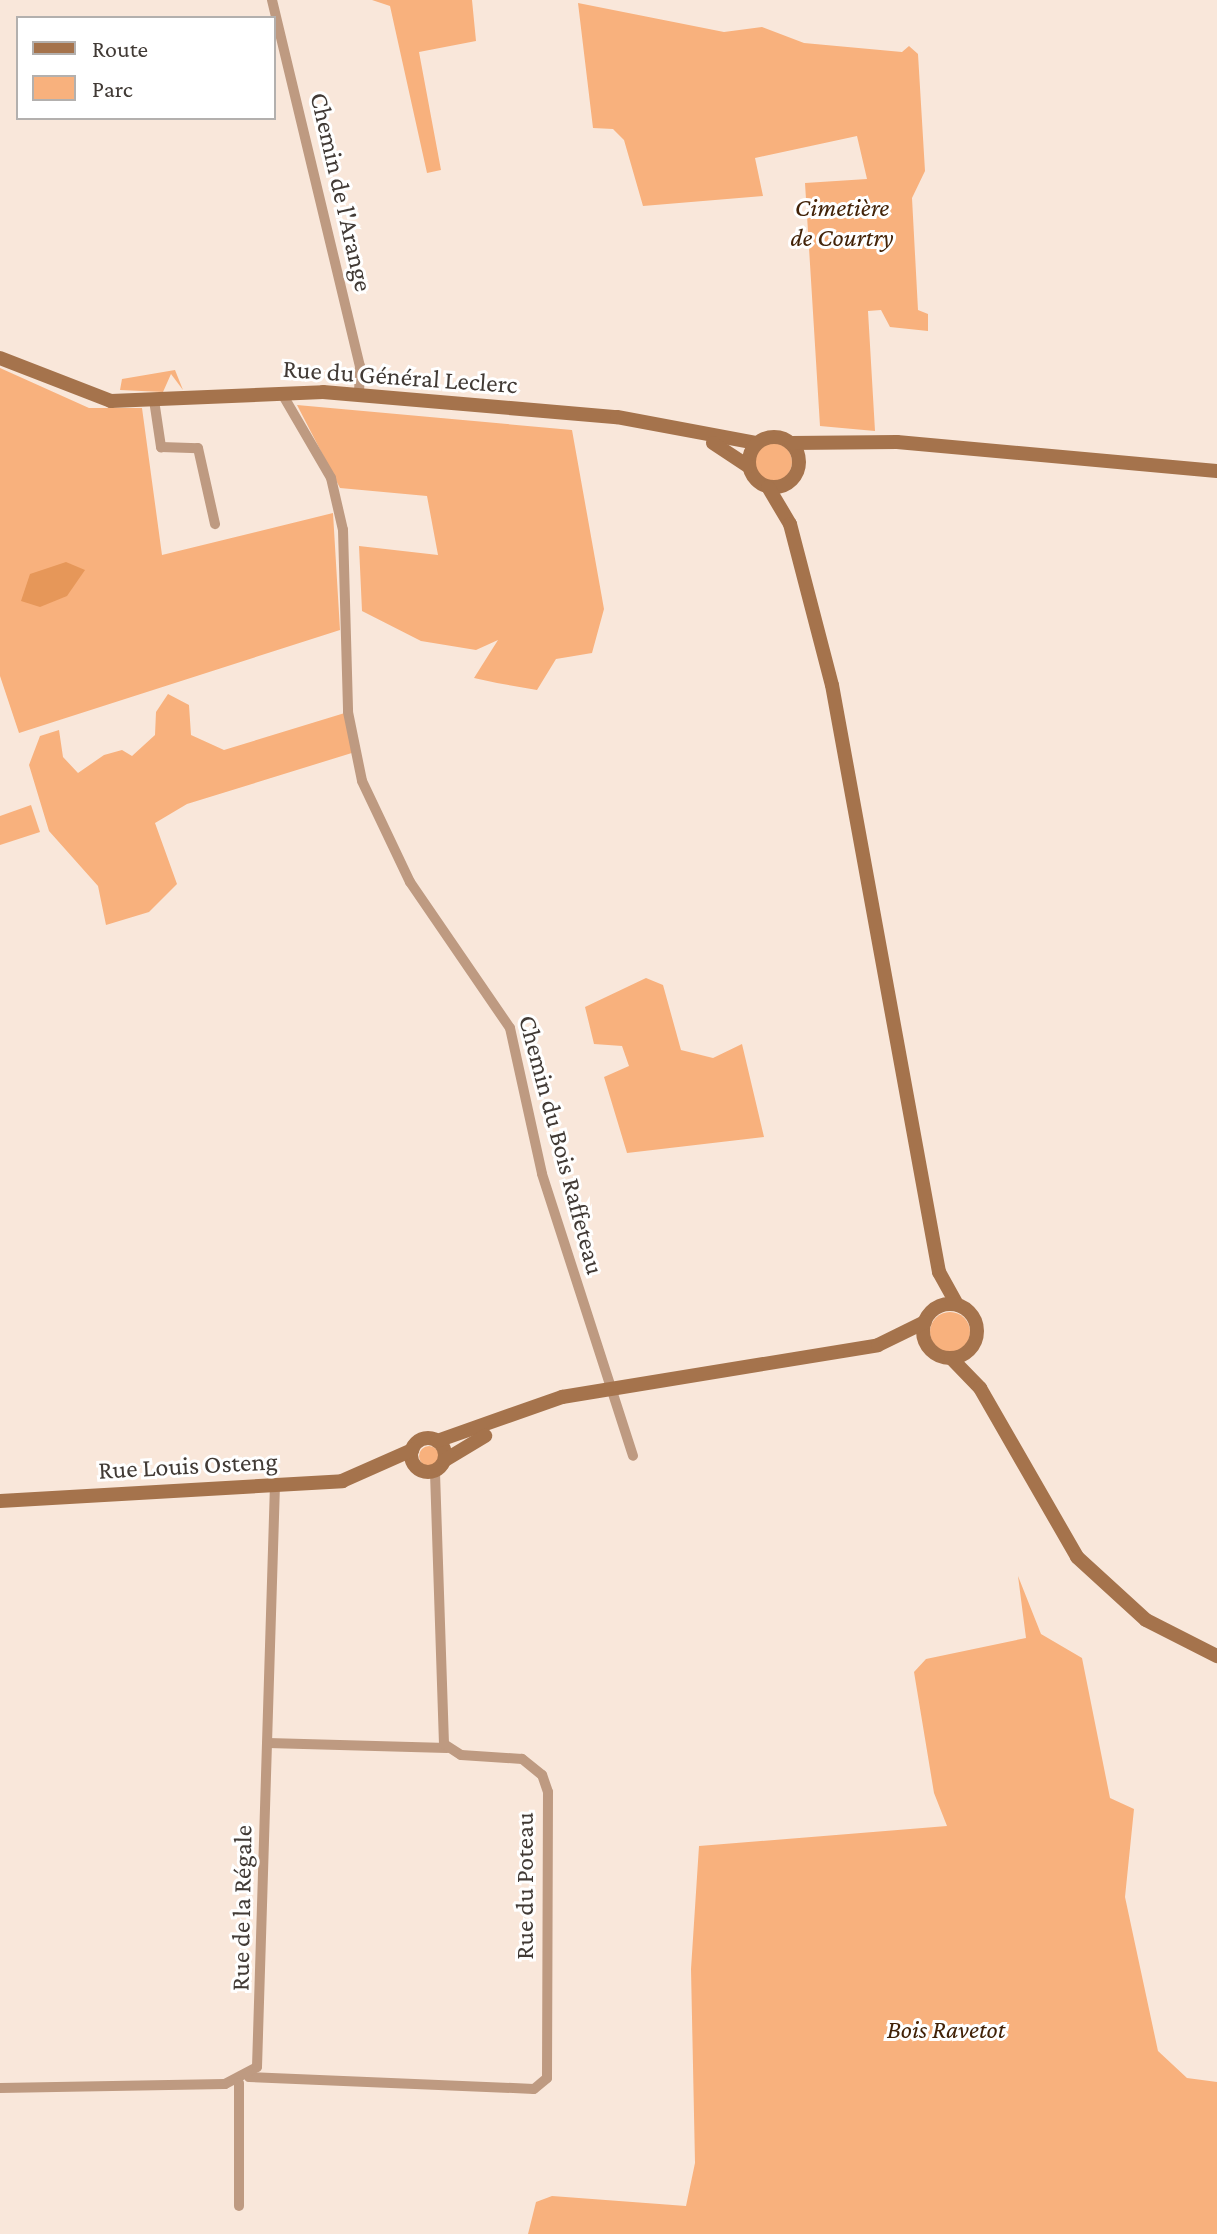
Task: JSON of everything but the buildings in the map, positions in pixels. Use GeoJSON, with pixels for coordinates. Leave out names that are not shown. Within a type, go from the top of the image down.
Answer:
{"type":"FeatureCollection","features":[{"type":"Feature","properties":{"kind":"main road","name":"Rue du Général Leclerc"},"geometry":{"type":"LineString","coordinates":[[0,358],[97,399],[154,400],[281,392],[359,394],[617,417],[706,439],[756,443]]}},
{"type":"Feature","properties":{"kind":"main road"},"geometry":{"type":"LineString","coordinates":[[790,524],[768,487],[748,466],[756,443],[777,437],[791,443],[891,442],[1217,471]]}},
{"type":"Feature","properties":{"kind":"main road","name":"Rue du Général Leclerc"},"geometry":{"type":"LineString","coordinates":[[706,439],[748,466]]}},
{"type":"Feature","properties":{"kind":"main road"},"geometry":{"type":"LineString","coordinates":[[791,443],[799,467]]}},
{"type":"Feature","properties":{"kind":"main road"},"geometry":{"type":"LineString","coordinates":[[840,443],[799,467],[791,481],[790,524],[837,707],[939,1272],[934,1309],[925,1322],[878,1345]]}},
{"type":"Feature","properties":{"kind":"main road"},"geometry":{"type":"LineString","coordinates":[[768,487],[791,481]]}},
{"type":"Feature","properties":{"kind":"main road"},"geometry":{"type":"LineString","coordinates":[[939,1272],[957,1304],[977,1323],[973,1347],[980,1388]]}},
{"type":"Feature","properties":{"kind":"main road"},"geometry":{"type":"LineString","coordinates":[[934,1309],[957,1304]]}},
{"type":"Feature","properties":{"kind":"main road"},"geometry":{"type":"LineString","coordinates":[[925,1322],[928,1347]]}},
{"type":"Feature","properties":{"kind":"main road"},"geometry":{"type":"LineString","coordinates":[[611,1391],[523,1420],[440,1466],[437,1441],[611,1391],[878,1345],[928,1347],[951,1358],[980,1388],[1077,1557],[1146,1620],[1217,1656]]}},
{"type":"Feature","properties":{"kind":"main road"},"geometry":{"type":"LineString","coordinates":[[951,1358],[973,1347]]}},
{"type":"Feature","properties":{"kind":"main road","name":"Rue Louis Osteng"},"geometry":{"type":"LineString","coordinates":[[375,1472],[412,1450],[422,1440],[437,1441]]}},
{"type":"Feature","properties":{"kind":"main road"},"geometry":{"type":"LineString","coordinates":[[412,1450],[418,1469]]}},
{"type":"Feature","properties":{"kind":"main road","name":"Rue Louis Osteng"},"geometry":{"type":"LineString","coordinates":[[1,1501],[275,1485],[440,1466]]}},
{"type":"Feature","properties":{"kind":"street","name":"Chemin de l'Arange"},"geometry":{"type":"LineString","coordinates":[[276,17],[360,366],[359,394]]}},
{"type":"Feature","properties":{"kind":"street","name":"Chemin du Bois Raffeteau"},"geometry":{"type":"LineString","coordinates":[[281,392],[331,478],[343,530],[348,712],[362,781],[410,882],[510,1028],[533,1144],[633,1456]]}},
{"type":"Feature","properties":{"kind":"street"},"geometry":{"type":"LineString","coordinates":[[154,400],[161,447],[198,448],[215,524]]}},
{"type":"Feature","properties":{"kind":"street"},"geometry":{"type":"LineString","coordinates":[[440,1466],[447,1748]]}},
{"type":"Feature","properties":{"kind":"street","name":"Rue de la Régale"},"geometry":{"type":"LineString","coordinates":[[239,2206],[244,2080],[261,2057],[275,1485]]}},
{"type":"Feature","properties":{"kind":"street","name":"Rue du Poteau"},"geometry":{"type":"LineString","coordinates":[[244,2080],[534,2089],[547,2078],[546,1783],[522,1759],[447,1748],[268,1743]]}},
{"type":"Feature","properties":{"kind":"street"},"geometry":{"type":"LineString","coordinates":[[0,2088],[244,2080]]}},
{"type":"Feature","properties":{"kind":"green space"},"geometry":{"type":"Polygon","coordinates":[[[372,0],[472,0],[476,41],[419,52],[441,170],[427,173],[390,6],[372,0]]]}},
{"type":"Feature","properties":{"kind":"green space","name":"Cimetière de Courtry"},"geometry":{"type":"Polygon","coordinates":[[[578,3],[724,32],[762,27],[804,43],[902,52],[909,46],[918,54],[925,171],[912,198],[918,310],[928,314],[928,331],[890,327],[881,310],[868,311],[875,431],[820,426],[805,183],[867,179],[857,136],[755,158],[763,196],[643,206],[624,140],[613,129],[593,128],[578,3]]]}},
{"type":"Feature","properties":{"kind":"green space"},"geometry":{"type":"Polygon","coordinates":[[[0,368],[89,408],[142,408],[162,555],[333,513],[340,630],[19,733],[0,676],[0,368]]]}},
{"type":"Feature","properties":{"kind":"green space"},"geometry":{"type":"Polygon","coordinates":[[[175,370],[183,390],[171,374],[163,392],[120,390],[122,379],[175,370]]]}},
{"type":"Feature","properties":{"kind":"green space"},"geometry":{"type":"Polygon","coordinates":[[[297,405],[572,430],[604,609],[592,653],[556,659],[537,690],[497,683],[474,678],[498,640],[476,650],[421,641],[362,611],[359,546],[438,555],[427,496],[340,488],[297,405]]]}},
{"type":"Feature","properties":{"kind":"green space"},"geometry":{"type":"Polygon","coordinates":[[[773,443],[786,449],[792,462],[786,475],[773,481],[760,475],[754,462],[760,449],[773,443]]]}},
{"type":"Feature","properties":{"kind":"green space"},"geometry":{"type":"Polygon","coordinates":[[[168,694],[189,705],[191,735],[224,750],[348,712],[355,752],[187,804],[155,823],[177,884],[149,912],[106,925],[98,886],[49,831],[29,765],[40,736],[59,730],[63,757],[78,773],[104,755],[122,750],[132,756],[155,735],[156,712],[168,694]]]}},
{"type":"Feature","properties":{"kind":"green space"},"geometry":{"type":"Polygon","coordinates":[[[31,805],[40,832],[0,845],[0,816],[31,805]]]}},
{"type":"Feature","properties":{"kind":"green space"},"geometry":{"type":"Polygon","coordinates":[[[646,978],[663,985],[681,1050],[713,1058],[742,1044],[764,1137],[627,1153],[604,1077],[629,1066],[622,1046],[594,1044],[585,1007],[646,978]]]}},
{"type":"Feature","properties":{"kind":"green space"},"geometry":{"type":"Polygon","coordinates":[[[950,1312],[964,1318],[970,1332],[964,1346],[950,1352],[936,1346],[930,1332],[936,1318],[950,1312]]]}},
{"type":"Feature","properties":{"kind":"green space"},"geometry":{"type":"Polygon","coordinates":[[[429,1446],[436,1449],[439,1456],[436,1463],[429,1466],[422,1463],[419,1456],[422,1449],[429,1446]]]}},
{"type":"Feature","properties":{"kind":"green space","name":"Bois Ravetot"},"geometry":{"type":"Polygon","coordinates":[[[1018,1576],[1041,1634],[1082,1658],[1110,1798],[1134,1809],[1125,1897],[1158,2051],[1187,2078],[1217,2082],[1217,2234],[528,2234],[536,2202],[552,2196],[686,2206],[695,2163],[691,1969],[699,1846],[947,1826],[934,1793],[914,1672],[926,1659],[1026,1638],[1018,1576]]]}},
{"type":"Feature","properties":{"kind":"shaded area"},"geometry":{"type":"Polygon","coordinates":[[[66,562],[85,570],[67,596],[40,607],[21,601],[30,574],[66,562]]]}}]}
